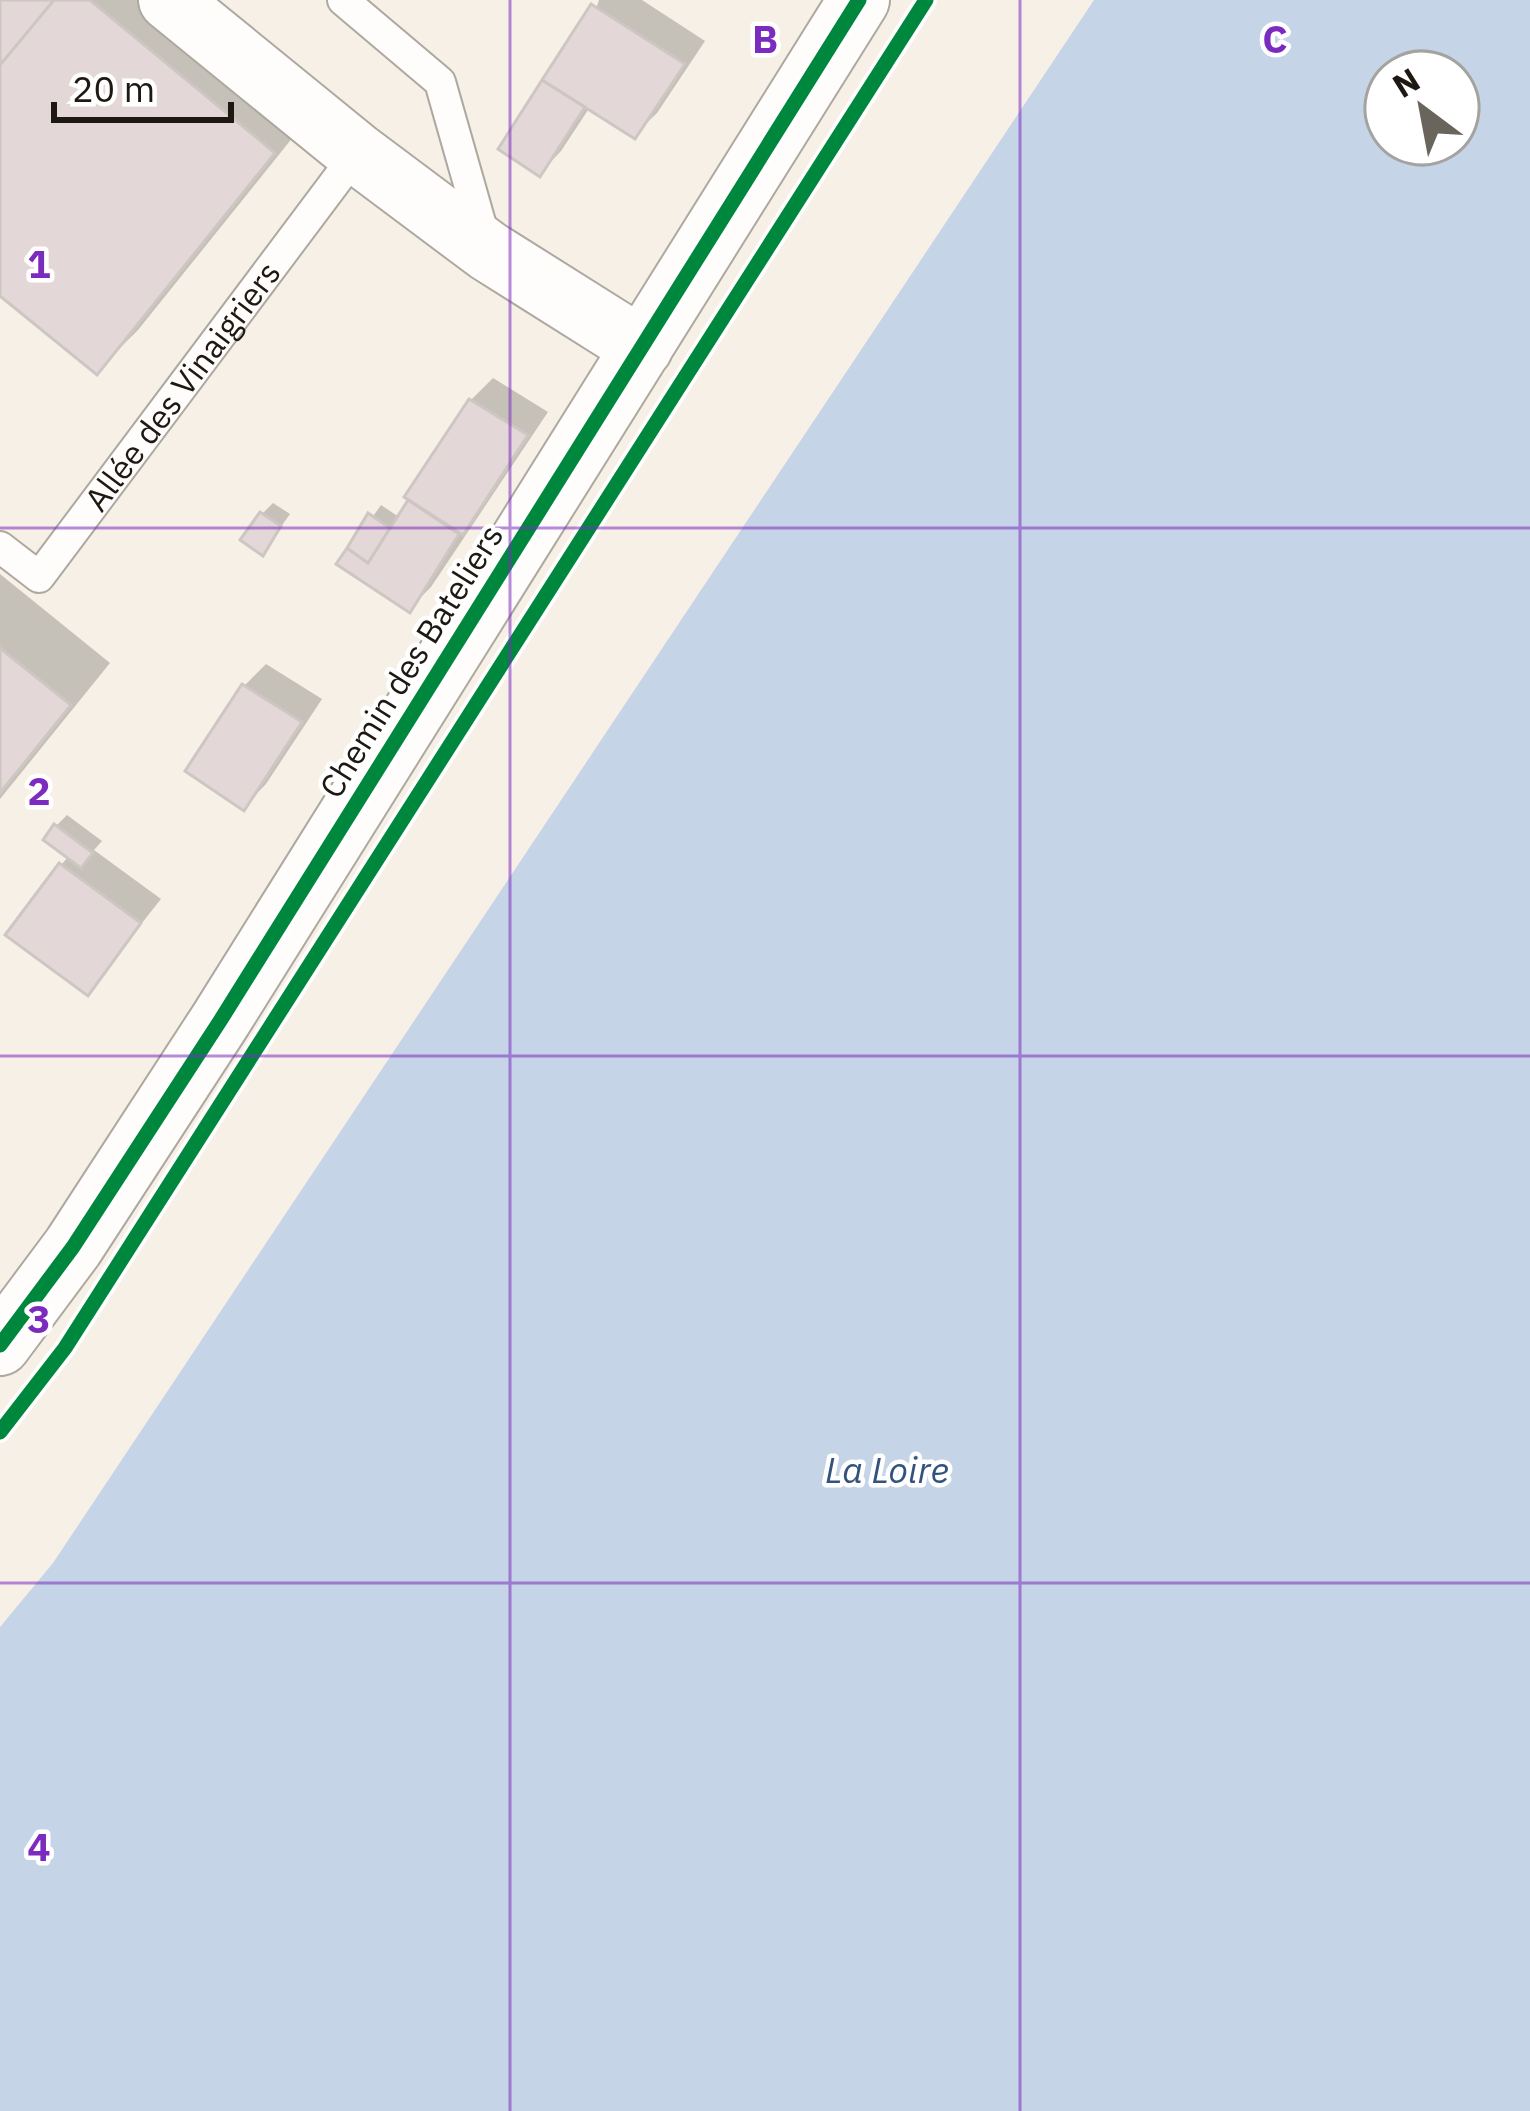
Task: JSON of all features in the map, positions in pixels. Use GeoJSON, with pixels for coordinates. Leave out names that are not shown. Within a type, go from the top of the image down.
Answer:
{"type":"FeatureCollection","features":[{"type":"Feature","properties":{"kind":"street"},"geometry":{"type":"LineString","coordinates":[[169,0],[357,153],[488,251],[642,348]]}},
{"type":"Feature","properties":{"kind":"street","name":"Chemin des Bateliers"},"geometry":{"type":"LineString","coordinates":[[0,1345],[73,1246],[220,1021],[859,0]]}},
{"type":"Feature","properties":{"kind":"lane"},"geometry":{"type":"LineString","coordinates":[[343,0],[440,82],[488,251]]}},
{"type":"Feature","properties":{"kind":"lane","name":"Allée des Vinaigriers"},"geometry":{"type":"LineString","coordinates":[[0,547],[39,577],[357,153]]}},
{"type":"Feature","properties":{"kind":"water","name":"La Loire"},"geometry":{"type":"Polygon","coordinates":[[[1094,0],[1530,0],[1530,2111],[0,2111],[0,1627],[53,1563],[1094,0]]]}},
{"type":"Feature","properties":{"kind":"building"},"geometry":{"type":"Polygon","coordinates":[[[0,0],[54,0],[0,65],[0,0]]]}},
{"type":"Feature","properties":{"kind":"building"},"geometry":{"type":"Polygon","coordinates":[[[54,0],[90,0],[275,153],[97,375],[0,296],[0,65],[54,0]]]}},
{"type":"Feature","properties":{"kind":"building"},"geometry":{"type":"Polygon","coordinates":[[[591,4],[685,64],[635,139],[542,80],[591,4]]]}},
{"type":"Feature","properties":{"kind":"building"},"geometry":{"type":"Polygon","coordinates":[[[542,80],[585,107],[540,177],[498,149],[542,80]]]}},
{"type":"Feature","properties":{"kind":"building"},"geometry":{"type":"Polygon","coordinates":[[[469,399],[528,435],[463,535],[404,497],[469,399]]]}},
{"type":"Feature","properties":{"kind":"building"},"geometry":{"type":"Polygon","coordinates":[[[408,500],[459,534],[410,613],[336,564],[347,548],[368,563],[408,500]]]}},
{"type":"Feature","properties":{"kind":"building"},"geometry":{"type":"Polygon","coordinates":[[[260,512],[281,526],[263,556],[240,540],[260,512]]]}},
{"type":"Feature","properties":{"kind":"building"},"geometry":{"type":"Polygon","coordinates":[[[368,513],[390,528],[368,563],[347,548],[368,513]]]}},
{"type":"Feature","properties":{"kind":"building"},"geometry":{"type":"Polygon","coordinates":[[[0,648],[71,705],[0,793],[0,648]]]}},
{"type":"Feature","properties":{"kind":"building"},"geometry":{"type":"Polygon","coordinates":[[[242,684],[302,722],[244,811],[185,771],[242,684]]]}},
{"type":"Feature","properties":{"kind":"building"},"geometry":{"type":"Polygon","coordinates":[[[54,824],[93,853],[81,868],[43,840],[54,824]]]}},
{"type":"Feature","properties":{"kind":"building"},"geometry":{"type":"Polygon","coordinates":[[[59,863],[141,923],[88,996],[5,935],[59,863]]]}},
{"type":"Feature","properties":{"kind":"cycle path"},"geometry":{"type":"LineString","coordinates":[[0,1345],[73,1247],[220,1021],[859,0]]}},
{"type":"Feature","properties":{"kind":"cycle path"},"geometry":{"type":"LineString","coordinates":[[0,1432],[65,1348],[926,0]]}}]}
